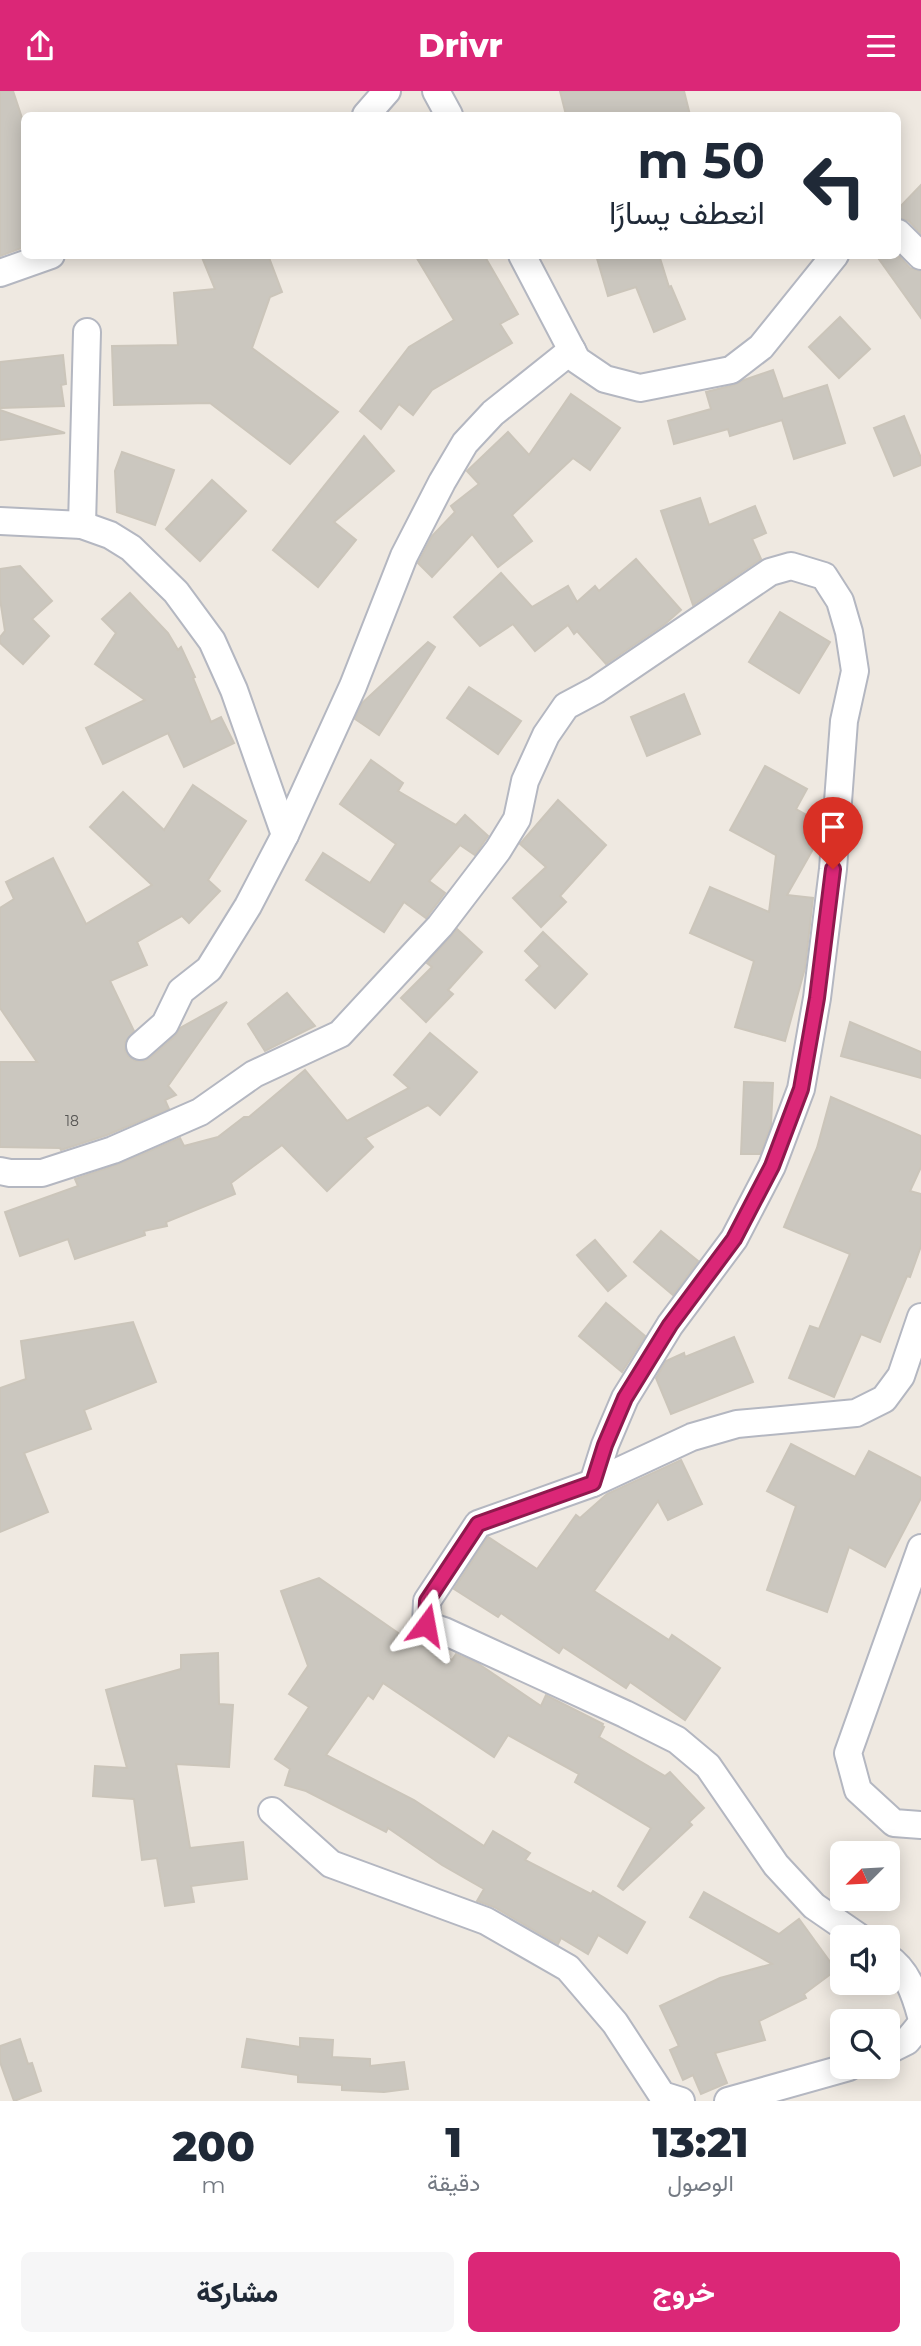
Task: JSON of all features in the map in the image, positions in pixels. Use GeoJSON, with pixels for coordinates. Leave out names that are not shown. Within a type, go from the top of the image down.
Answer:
{"type":"FeatureCollection","features":[{"type":"Feature","properties":{"kind":"street"},"geometry":{"type":"LineString","coordinates":[[369,112],[387,91]]}},
{"type":"Feature","properties":{"kind":"street"},"geometry":{"type":"LineString","coordinates":[[436,91],[447,112]]}},
{"type":"Feature","properties":{"kind":"street"},"geometry":{"type":"LineString","coordinates":[[901,236],[921,256]]}},
{"type":"Feature","properties":{"kind":"street"},"geometry":{"type":"LineString","coordinates":[[0,273],[40,259]]}},
{"type":"Feature","properties":{"kind":"street"},"geometry":{"type":"LineString","coordinates":[[524,259],[577,361],[605,379],[640,388],[731,370],[761,347],[832,259]]}},
{"type":"Feature","properties":{"kind":"street"},"geometry":{"type":"LineString","coordinates":[[82,525],[87,332]]}},
{"type":"Feature","properties":{"kind":"street"},"geometry":{"type":"LineString","coordinates":[[140,1046],[165,1024],[181,991],[209,969],[248,906],[285,835],[353,685],[404,556],[465,443],[493,413],[572,351]]}},
{"type":"Feature","properties":{"kind":"street"},"geometry":{"type":"LineString","coordinates":[[0,521],[82,525],[110,535],[131,548],[176,591],[212,641],[234,690],[285,835]]}},
{"type":"Feature","properties":{"kind":"street"},"geometry":{"type":"LineString","coordinates":[[0,1171],[43,1173],[113,1150],[201,1112],[254,1075],[340,1034],[440,926],[498,850],[517,819],[525,781],[541,746],[566,706],[596,690],[770,572],[791,566],[824,576],[840,601],[849,632],[855,671],[844,721],[833,869],[801,1089],[772,1166],[734,1239],[670,1325],[625,1398],[605,1445],[593,1483]]}},
{"type":"Feature","properties":{"kind":"street"},"geometry":{"type":"LineString","coordinates":[[842,1925],[814,1906],[776,1865],[708,1766],[677,1740],[426,1625],[427,1601],[478,1524],[593,1483],[703,1434],[737,1425],[856,1413],[884,1399],[901,1376],[921,1317]]}},
{"type":"Feature","properties":{"kind":"street"},"geometry":{"type":"LineString","coordinates":[[921,1548],[848,1753],[858,1790],[894,1823],[921,1825]]}},
{"type":"Feature","properties":{"kind":"street"},"geometry":{"type":"LineString","coordinates":[[272,1811],[331,1864],[486,1921],[568,1968],[615,2023],[665,2099]]}},
{"type":"Feature","properties":{"kind":"street"},"geometry":{"type":"LineString","coordinates":[[900,1968],[914,1990],[921,2016]]}},
{"type":"Feature","properties":{"kind":"street"},"geometry":{"type":"LineString","coordinates":[[900,2045],[907,2042],[921,2024]]}},
{"type":"Feature","properties":{"kind":"street"},"geometry":{"type":"LineString","coordinates":[[728,2101],[830,2072]]}},
{"type":"Feature","properties":{"kind":"building"},"geometry":{"type":"Polygon","coordinates":[[[0,91],[13,91],[21,115],[21,248],[0,256],[0,91]]]}},
{"type":"Feature","properties":{"kind":"building"},"geometry":{"type":"Polygon","coordinates":[[[560,91],[684,91],[689,112],[565,112],[560,91]]]}},
{"type":"Feature","properties":{"kind":"building"},"geometry":{"type":"Polygon","coordinates":[[[921,185],[921,234],[909,221],[901,219],[901,206],[921,185]]]}},
{"type":"Feature","properties":{"kind":"building"},"geometry":{"type":"Polygon","coordinates":[[[901,258],[910,268],[921,271],[921,318],[879,259],[901,258]]]}},
{"type":"Feature","properties":{"kind":"building"},"geometry":{"type":"Polygon","coordinates":[[[203,259],[270,259],[282,292],[270,297],[252,348],[338,412],[290,464],[210,403],[114,405],[112,346],[178,345],[174,293],[215,289],[203,259]]]}},
{"type":"Feature","properties":{"kind":"building"},"geometry":{"type":"Polygon","coordinates":[[[417,259],[486,259],[518,314],[500,324],[512,343],[432,390],[413,415],[399,404],[381,429],[360,411],[409,347],[454,320],[417,259]]]}},
{"type":"Feature","properties":{"kind":"building"},"geometry":{"type":"Polygon","coordinates":[[[597,259],[660,259],[669,287],[671,286],[685,319],[654,332],[636,287],[608,296],[597,259]]]}},
{"type":"Feature","properties":{"kind":"building"},"geometry":{"type":"Polygon","coordinates":[[[840,317],[870,349],[839,378],[809,347],[840,317]]]}},
{"type":"Feature","properties":{"kind":"building"},"geometry":{"type":"Polygon","coordinates":[[[63,355],[66,384],[61,385],[64,406],[0,408],[0,362],[63,355]]]}},
{"type":"Feature","properties":{"kind":"building"},"geometry":{"type":"Polygon","coordinates":[[[773,370],[783,399],[827,385],[845,443],[794,459],[782,420],[730,436],[728,429],[674,444],[668,421],[711,409],[706,392],[773,370]]]}},
{"type":"Feature","properties":{"kind":"building"},"geometry":{"type":"Polygon","coordinates":[[[571,394],[620,428],[590,470],[573,458],[512,515],[532,541],[498,567],[472,534],[432,577],[418,563],[432,536],[455,512],[451,506],[479,484],[467,471],[508,432],[529,455],[571,394]]]}},
{"type":"Feature","properties":{"kind":"building"},"geometry":{"type":"Polygon","coordinates":[[[0,410],[65,433],[0,440],[0,410]]]}},
{"type":"Feature","properties":{"kind":"building"},"geometry":{"type":"Polygon","coordinates":[[[904,416],[921,458],[921,465],[894,476],[874,428],[904,416]]]}},
{"type":"Feature","properties":{"kind":"building"},"geometry":{"type":"Polygon","coordinates":[[[364,436],[394,471],[334,522],[356,540],[318,587],[273,550],[364,436]]]}},
{"type":"Feature","properties":{"kind":"building"},"geometry":{"type":"Polygon","coordinates":[[[122,452],[174,470],[155,525],[117,512],[115,471],[122,452]]]}},
{"type":"Feature","properties":{"kind":"building"},"geometry":{"type":"Polygon","coordinates":[[[212,480],[246,511],[200,561],[166,529],[212,480]]]}},
{"type":"Feature","properties":{"kind":"building"},"geometry":{"type":"Polygon","coordinates":[[[700,498],[709,525],[755,506],[766,533],[752,539],[761,559],[693,605],[661,511],[700,498]]]}},
{"type":"Feature","properties":{"kind":"building"},"geometry":{"type":"Polygon","coordinates":[[[636,559],[681,610],[606,664],[577,631],[574,634],[568,625],[535,651],[513,624],[480,646],[454,617],[501,573],[532,607],[568,586],[577,602],[595,586],[599,591],[636,559]]]}},
{"type":"Feature","properties":{"kind":"building"},"geometry":{"type":"Polygon","coordinates":[[[20,566],[52,601],[32,619],[49,636],[23,664],[0,643],[0,637],[5,631],[0,599],[0,569],[20,566]]]}},
{"type":"Feature","properties":{"kind":"building"},"geometry":{"type":"Polygon","coordinates":[[[130,593],[168,633],[178,650],[181,647],[211,722],[221,717],[234,743],[184,767],[168,733],[103,764],[86,728],[145,700],[95,664],[116,633],[102,619],[130,593]]]}},
{"type":"Feature","properties":{"kind":"building"},"geometry":{"type":"Polygon","coordinates":[[[780,612],[830,642],[799,693],[749,662],[780,612]]]}},
{"type":"Feature","properties":{"kind":"building"},"geometry":{"type":"Polygon","coordinates":[[[428,642],[435,647],[379,735],[355,719],[362,703],[428,642]]]}},
{"type":"Feature","properties":{"kind":"building"},"geometry":{"type":"Polygon","coordinates":[[[469,687],[521,721],[498,754],[447,718],[469,687]]]}},
{"type":"Feature","properties":{"kind":"building"},"geometry":{"type":"Polygon","coordinates":[[[684,694],[700,734],[647,756],[631,717],[684,694]]]}},
{"type":"Feature","properties":{"kind":"building"},"geometry":{"type":"Polygon","coordinates":[[[371,760],[403,783],[398,791],[456,825],[465,815],[488,836],[475,855],[460,845],[429,881],[445,893],[426,918],[404,902],[384,932],[306,880],[323,853],[370,883],[396,844],[340,804],[371,760]]]}},
{"type":"Feature","properties":{"kind":"building"},"geometry":{"type":"Polygon","coordinates":[[[765,766],[807,789],[796,809],[821,823],[820,837],[787,895],[813,898],[805,968],[785,1041],[735,1027],[754,961],[690,933],[710,887],[769,912],[776,855],[730,830],[765,766]]]}},
{"type":"Feature","properties":{"kind":"building"},"geometry":{"type":"Polygon","coordinates":[[[193,785],[246,821],[208,880],[220,891],[189,923],[182,916],[137,942],[147,965],[110,981],[134,1031],[125,1042],[128,1056],[136,1061],[150,1058],[175,1036],[180,1028],[227,1002],[168,1086],[176,1095],[165,1100],[169,1109],[107,1135],[61,1150],[0,1147],[0,1062],[37,1062],[0,1008],[0,908],[14,899],[6,882],[53,858],[86,924],[152,885],[90,827],[123,792],[164,830],[193,785]]]}},
{"type":"Feature","properties":{"kind":"building"},"geometry":{"type":"Polygon","coordinates":[[[558,800],[606,845],[560,896],[566,902],[541,927],[513,898],[546,867],[520,844],[558,800]]]}},
{"type":"Feature","properties":{"kind":"building"},"geometry":{"type":"Polygon","coordinates":[[[457,929],[482,952],[448,990],[453,994],[426,1022],[401,998],[432,967],[427,963],[457,929]]]}},
{"type":"Feature","properties":{"kind":"building"},"geometry":{"type":"Polygon","coordinates":[[[543,932],[587,974],[555,1008],[526,980],[540,966],[525,951],[543,932]]]}},
{"type":"Feature","properties":{"kind":"building"},"geometry":{"type":"Polygon","coordinates":[[[287,993],[315,1026],[265,1051],[248,1024],[287,993]]]}},
{"type":"Feature","properties":{"kind":"building"},"geometry":{"type":"Polygon","coordinates":[[[850,1022],[921,1052],[921,1078],[841,1056],[850,1022]]]}},
{"type":"Feature","properties":{"kind":"building"},"geometry":{"type":"Polygon","coordinates":[[[430,1033],[477,1072],[440,1115],[428,1105],[365,1138],[373,1147],[327,1191],[282,1145],[231,1183],[235,1194],[166,1222],[167,1226],[144,1231],[145,1235],[75,1259],[68,1239],[20,1256],[5,1212],[78,1186],[75,1179],[180,1138],[184,1146],[218,1137],[244,1117],[249,1117],[305,1070],[347,1121],[409,1088],[394,1075],[430,1033]]]}},
{"type":"Feature","properties":{"kind":"building"},"geometry":{"type":"Polygon","coordinates":[[[744,1082],[773,1083],[771,1125],[760,1154],[741,1154],[744,1082]]]}},
{"type":"Feature","properties":{"kind":"building"},"geometry":{"type":"Polygon","coordinates":[[[831,1097],[921,1136],[921,1167],[910,1191],[921,1194],[921,1246],[880,1342],[861,1334],[834,1397],[789,1378],[810,1326],[819,1329],[850,1254],[784,1227],[817,1148],[831,1097]]]}},
{"type":"Feature","properties":{"kind":"building"},"geometry":{"type":"Polygon","coordinates":[[[661,1231],[698,1261],[673,1295],[634,1262],[661,1231]]]}},
{"type":"Feature","properties":{"kind":"building"},"geometry":{"type":"Polygon","coordinates":[[[595,1240],[626,1276],[608,1291],[577,1255],[595,1240]]]}},
{"type":"Feature","properties":{"kind":"building"},"geometry":{"type":"Polygon","coordinates":[[[606,1303],[645,1336],[622,1372],[579,1336],[606,1303]]]}},
{"type":"Feature","properties":{"kind":"building"},"geometry":{"type":"Polygon","coordinates":[[[133,1322],[156,1382],[84,1410],[91,1429],[24,1453],[48,1512],[0,1532],[0,1388],[26,1379],[21,1341],[133,1322]]]}},
{"type":"Feature","properties":{"kind":"building"},"geometry":{"type":"Polygon","coordinates":[[[734,1337],[753,1382],[671,1414],[656,1378],[666,1361],[684,1353],[685,1357],[734,1337]]]}},
{"type":"Feature","properties":{"kind":"building"},"geometry":{"type":"Polygon","coordinates":[[[791,1444],[855,1477],[869,1451],[921,1478],[921,1498],[885,1567],[849,1547],[827,1612],[767,1590],[796,1506],[767,1491],[791,1444]]]}},
{"type":"Feature","properties":{"kind":"building"},"geometry":{"type":"Polygon","coordinates":[[[681,1460],[702,1504],[668,1520],[658,1501],[594,1591],[669,1640],[672,1635],[720,1668],[685,1720],[630,1682],[626,1688],[563,1647],[559,1653],[501,1613],[498,1617],[454,1589],[488,1537],[537,1569],[576,1515],[580,1518],[607,1494],[681,1460]]]}},
{"type":"Feature","properties":{"kind":"building"},"geometry":{"type":"Polygon","coordinates":[[[319,1578],[404,1637],[410,1629],[420,1640],[452,1660],[456,1654],[477,1663],[541,1706],[546,1695],[603,1724],[599,1737],[665,1776],[670,1772],[704,1808],[689,1822],[692,1825],[623,1890],[618,1886],[651,1828],[575,1782],[579,1774],[508,1735],[494,1757],[383,1683],[373,1699],[368,1695],[326,1755],[414,1800],[484,1846],[493,1831],[530,1853],[525,1860],[591,1894],[593,1891],[645,1922],[627,1953],[598,1935],[588,1954],[561,1938],[558,1944],[494,1907],[477,1901],[484,1889],[442,1865],[388,1828],[386,1832],[306,1791],[285,1785],[290,1769],[275,1759],[309,1707],[289,1694],[308,1666],[281,1591],[319,1578]]]}},
{"type":"Feature","properties":{"kind":"building"},"geometry":{"type":"Polygon","coordinates":[[[218,1653],[219,1704],[233,1705],[229,1767],[176,1764],[190,1848],[243,1842],[247,1879],[191,1886],[194,1902],[165,1906],[157,1858],[142,1860],[134,1799],[93,1796],[95,1766],[127,1768],[106,1690],[181,1669],[181,1655],[218,1653]]]}},
{"type":"Feature","properties":{"kind":"building"},"geometry":{"type":"Polygon","coordinates":[[[704,1892],[779,1934],[799,1919],[830,1962],[830,1974],[804,1994],[806,1998],[759,2021],[765,2040],[715,2053],[727,2083],[701,2094],[693,2075],[683,2080],[670,2050],[679,2046],[660,2006],[720,1978],[772,1964],[690,1917],[704,1892]]]}},
{"type":"Feature","properties":{"kind":"building"},"geometry":{"type":"Polygon","coordinates":[[[300,2038],[333,2040],[332,2057],[370,2059],[370,2066],[404,2062],[408,2089],[384,2092],[342,2090],[342,2085],[298,2082],[298,2075],[242,2067],[247,2039],[300,2047],[300,2038]]]}},
{"type":"Feature","properties":{"kind":"building"},"geometry":{"type":"Polygon","coordinates":[[[20,2039],[28,2064],[32,2063],[41,2091],[14,2101],[0,2062],[0,2046],[20,2039]]]}},
{"type":"Feature","properties":{"kind":"route"},"geometry":{"type":"LineString","coordinates":[[426,1625],[427,1601],[478,1524],[593,1483],[605,1445],[625,1398],[670,1325],[734,1239],[772,1166],[801,1089],[817,998],[833,869]]}}]}
